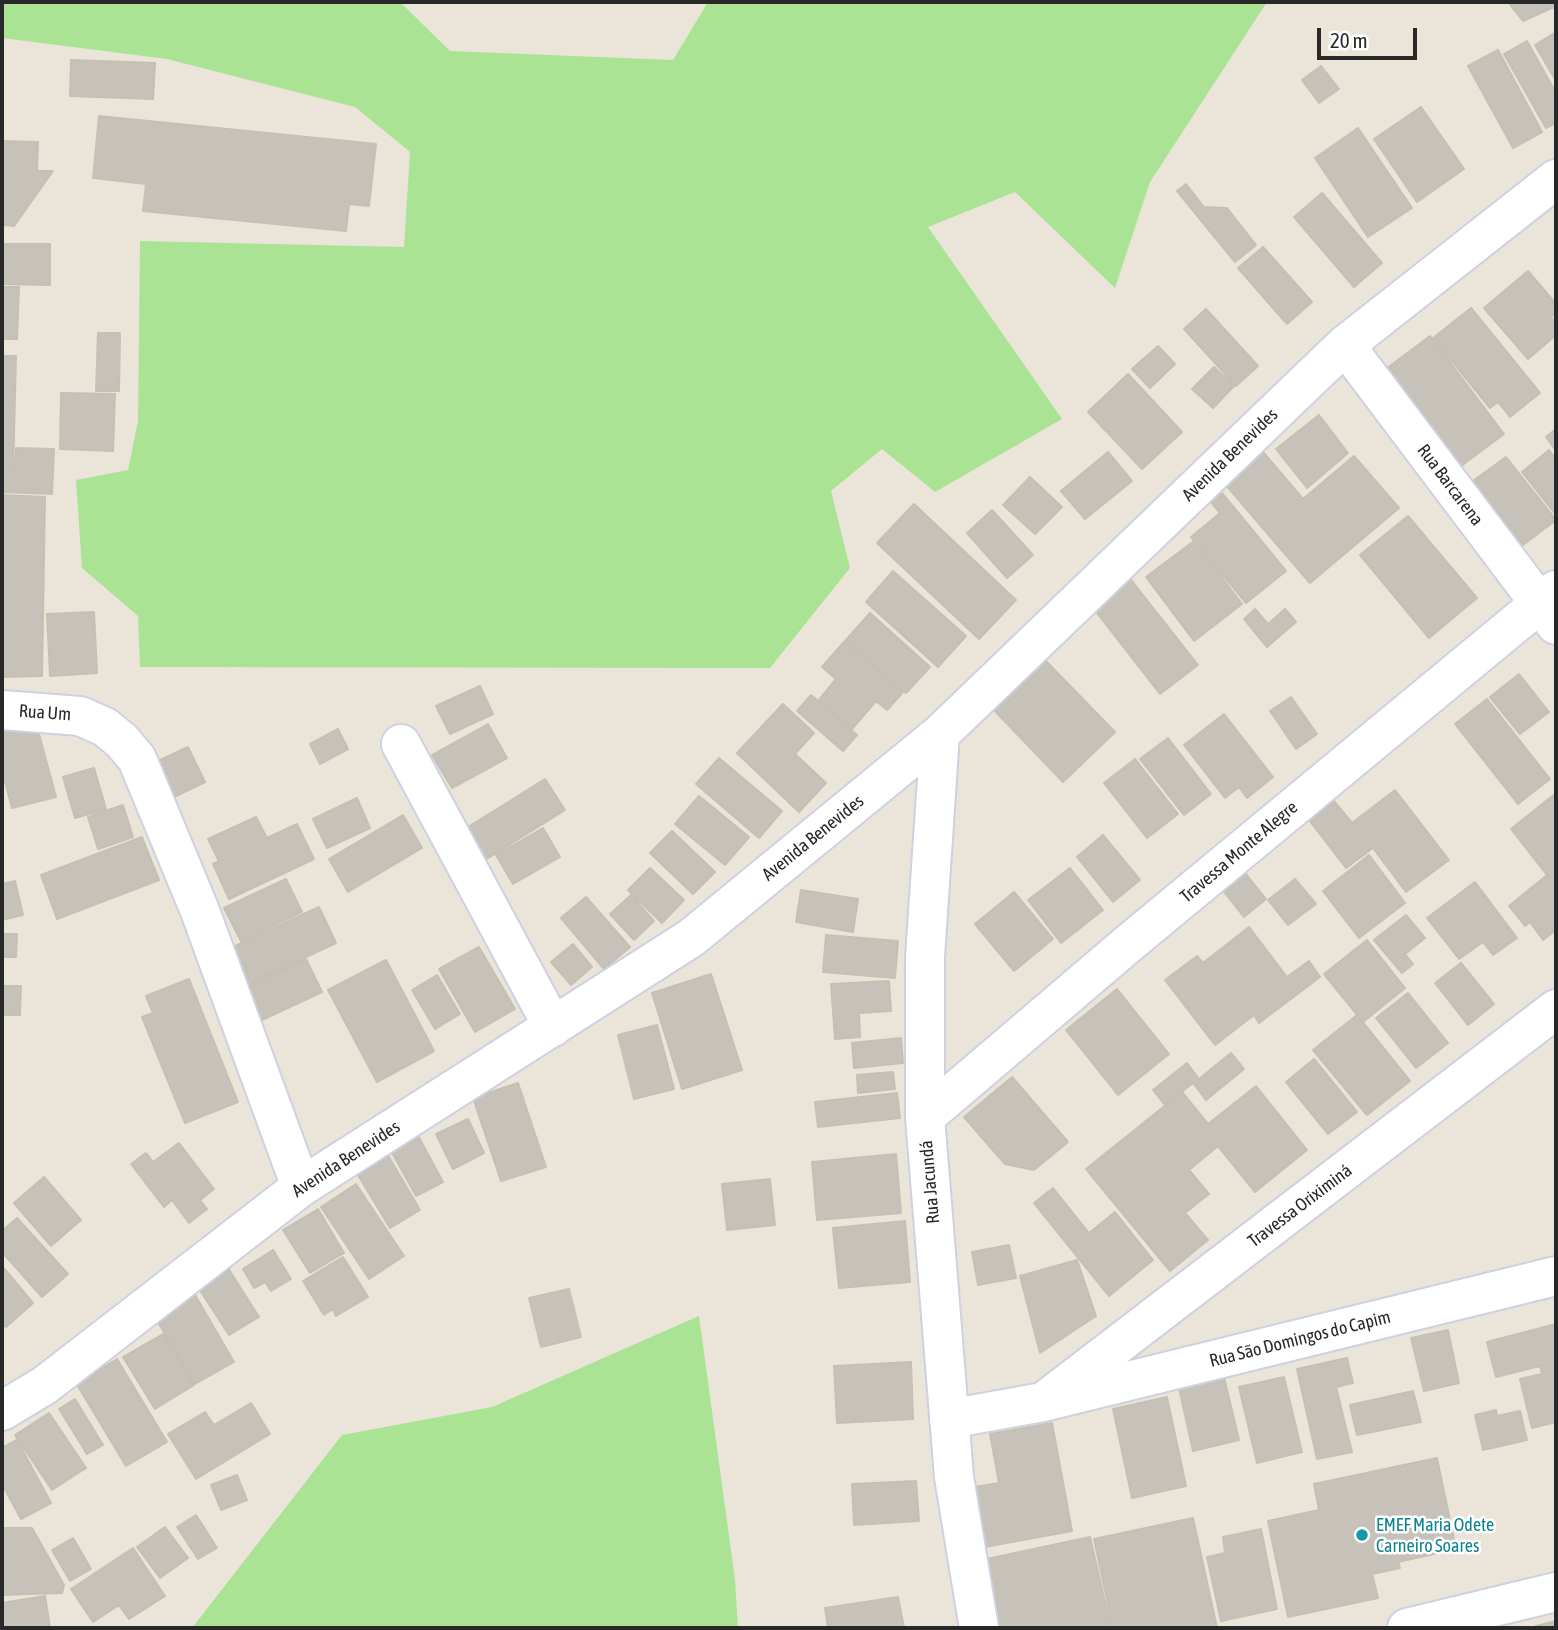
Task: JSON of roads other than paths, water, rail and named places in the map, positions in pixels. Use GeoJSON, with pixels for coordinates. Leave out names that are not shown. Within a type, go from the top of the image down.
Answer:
{"type":"FeatureCollection","features":[{"type":"Feature","properties":{"kind":"street","name":"Avenida Benevides"},"geometry":{"type":"LineString","coordinates":[[2,1411],[45,1385],[301,1186],[691,938],[940,734],[1345,345],[1556,179]]}},
{"type":"Feature","properties":{"kind":"street","name":"Rua Barcarena"},"geometry":{"type":"LineString","coordinates":[[1345,345],[1550,606]]}},
{"type":"Feature","properties":{"kind":"street","name":"Travessa Monte Alegre"},"geometry":{"type":"LineString","coordinates":[[925,1116],[1550,606]]}},
{"type":"Feature","properties":{"kind":"street","name":"Rua Um"},"geometry":{"type":"LineString","coordinates":[[2,710],[80,716],[105,727],[122,741],[137,759],[200,911],[301,1186]]}},
{"type":"Feature","properties":{"kind":"street","name":"Rua Jacundá"},"geometry":{"type":"LineString","coordinates":[[940,734],[925,957],[925,1116],[954,1476],[979,1628]]}},
{"type":"Feature","properties":{"kind":"street"},"geometry":{"type":"LineString","coordinates":[[401,744],[553,1027]]}},
{"type":"Feature","properties":{"kind":"street","name":"Travessa Oriximiná"},"geometry":{"type":"LineString","coordinates":[[1043,1402],[1556,1009]]}},
{"type":"Feature","properties":{"kind":"street","name":"Rua São Domingos do Capim"},"geometry":{"type":"LineString","coordinates":[[949,1419],[1043,1402],[1556,1276]]}},
{"type":"Feature","properties":{"kind":"street"},"geometry":{"type":"LineString","coordinates":[[1407,1628],[1556,1592]]}},
{"type":"Feature","properties":{"kind":"place","name":"EMEF Maria Odete Carneiro Soares"},"geometry":{"type":"Point","coordinates":[1362,1535]}}]}
